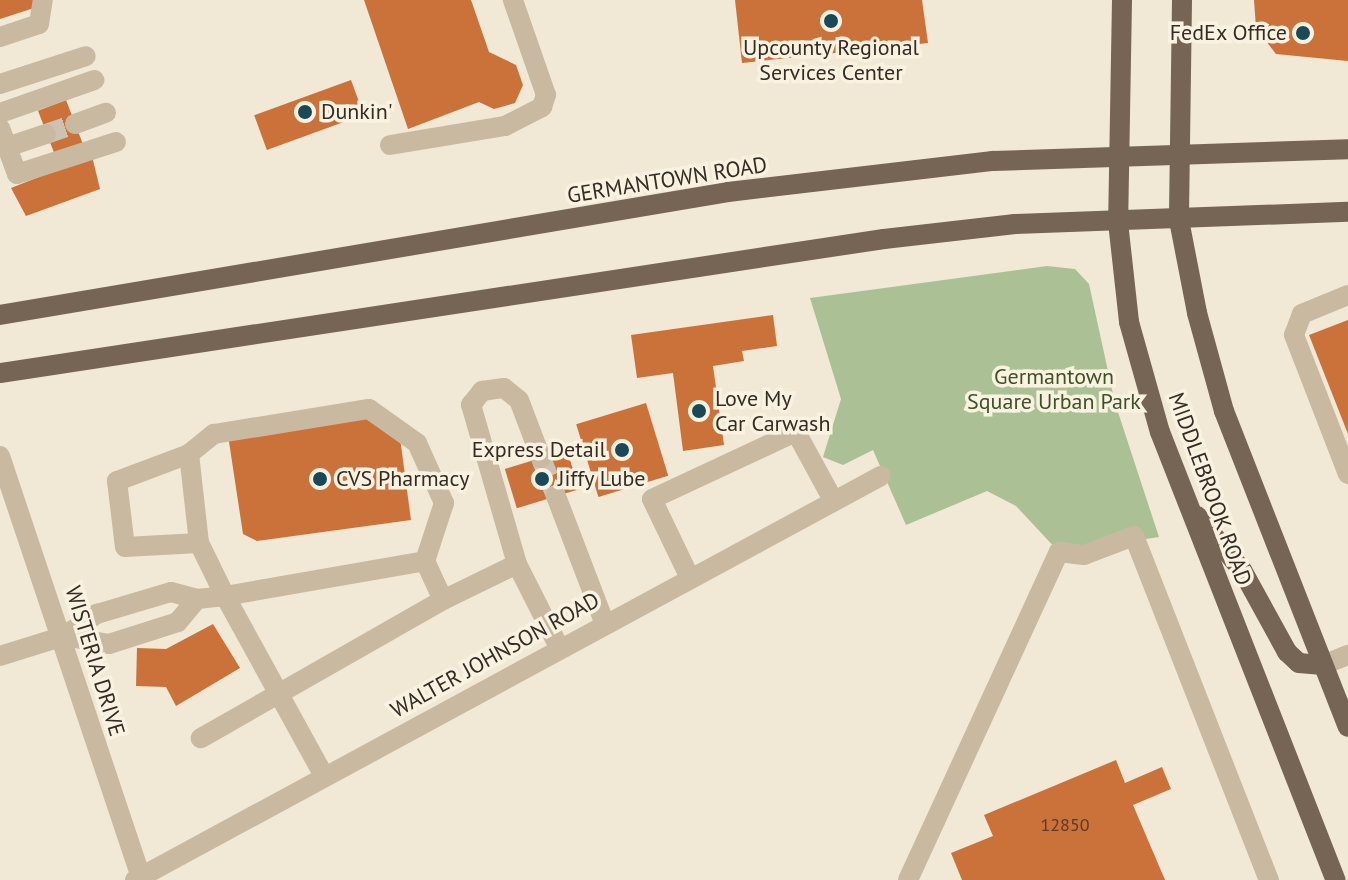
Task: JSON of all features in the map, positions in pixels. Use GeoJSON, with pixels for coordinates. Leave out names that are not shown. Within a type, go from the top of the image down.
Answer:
{"type":"FeatureCollection","features":[{"type":"Feature","properties":{"kind":"main road","name":"MIDDLEBROOK ROAD"},"geometry":{"type":"LineString","coordinates":[[1122,0],[1118,222],[1129,322],[1189,508],[1337,878]]}},
{"type":"Feature","properties":{"kind":"main road","name":"MIDDLEBROOK ROAD"},"geometry":{"type":"LineString","coordinates":[[1182,0],[1179,220],[1224,411],[1348,727]]}},
{"type":"Feature","properties":{"kind":"main road","name":"GERMANTOWN ROAD"},"geometry":{"type":"LineString","coordinates":[[0,315],[728,192],[993,161],[1348,149]]}},
{"type":"Feature","properties":{"kind":"main road"},"geometry":{"type":"LineString","coordinates":[[0,373],[884,239],[1118,222],[1348,212]]}},
{"type":"Feature","properties":{"kind":"main road"},"geometry":{"type":"LineString","coordinates":[[1189,508],[1242,570],[1287,652],[1299,663],[1323,665]]}},
{"type":"Feature","properties":{"kind":"street"},"geometry":{"type":"LineString","coordinates":[[0,37],[39,24],[43,0]]}},
{"type":"Feature","properties":{"kind":"street"},"geometry":{"type":"LineString","coordinates":[[390,145],[505,126],[542,107],[546,95],[513,0]]}},
{"type":"Feature","properties":{"kind":"street"},"geometry":{"type":"LineString","coordinates":[[0,84],[86,56]]}},
{"type":"Feature","properties":{"kind":"street"},"geometry":{"type":"LineString","coordinates":[[0,113],[94,80]]}},
{"type":"Feature","properties":{"kind":"street"},"geometry":{"type":"LineString","coordinates":[[75,124],[106,113]]}},
{"type":"Feature","properties":{"kind":"street"},"geometry":{"type":"LineString","coordinates":[[46,134],[4,138],[17,174],[116,142]]}},
{"type":"Feature","properties":{"kind":"street"},"geometry":{"type":"LineString","coordinates":[[1348,295],[1302,314],[1294,335],[1348,474]]}},
{"type":"Feature","properties":{"kind":"street"},"geometry":{"type":"LineString","coordinates":[[541,458],[519,400],[504,388],[482,391],[471,405],[517,564],[559,647]]}},
{"type":"Feature","properties":{"kind":"street"},"geometry":{"type":"LineString","coordinates":[[199,543],[125,547],[117,481],[136,469],[189,454],[214,434],[369,409],[417,443],[444,503],[425,561],[443,600]]}},
{"type":"Feature","properties":{"kind":"street"},"geometry":{"type":"LineString","coordinates":[[689,576],[652,499],[796,432],[833,500]]}},
{"type":"Feature","properties":{"kind":"street"},"geometry":{"type":"LineString","coordinates":[[189,454],[199,543],[324,776]]}},
{"type":"Feature","properties":{"kind":"street","name":"WISTERIA DRIVE"},"geometry":{"type":"LineString","coordinates":[[0,456],[64,636],[139,879]]}},
{"type":"Feature","properties":{"kind":"street","name":"WALTER JOHNSON ROAD"},"geometry":{"type":"LineString","coordinates":[[139,879],[604,622],[881,476]]}},
{"type":"Feature","properties":{"kind":"street"},"geometry":{"type":"LineString","coordinates":[[556,496],[604,622]]}},
{"type":"Feature","properties":{"kind":"street"},"geometry":{"type":"LineString","coordinates":[[908,880],[1059,552],[1084,555],[1134,536],[1269,880]]}},
{"type":"Feature","properties":{"kind":"street"},"geometry":{"type":"LineString","coordinates":[[0,656],[64,636],[97,614],[171,592],[197,599],[225,596],[425,561]]}},
{"type":"Feature","properties":{"kind":"street"},"geometry":{"type":"LineString","coordinates":[[201,738],[443,600],[517,564]]}},
{"type":"Feature","properties":{"kind":"street"},"geometry":{"type":"LineString","coordinates":[[64,636],[109,644],[178,622],[197,599]]}},
{"type":"Feature","properties":{"kind":"street"},"geometry":{"type":"LineString","coordinates":[[1323,665],[1348,655]]}},
{"type":"Feature","properties":{"kind":"green space","name":"Germantown Square Urban Park"},"geometry":{"type":"Polygon","coordinates":[[[1047,266],[1075,269],[1089,284],[1115,403],[1159,537],[1059,552],[1016,506],[987,491],[906,525],[873,450],[843,465],[823,457],[841,399],[810,298],[1047,266]]]}},
{"type":"Feature","properties":{"kind":"building"},"geometry":{"type":"Polygon","coordinates":[[[0,0],[34,0],[37,7],[0,19],[0,0]]]}},
{"type":"Feature","properties":{"kind":"building"},"geometry":{"type":"Polygon","coordinates":[[[364,0],[471,0],[489,52],[516,65],[523,85],[515,103],[494,109],[479,102],[408,129],[364,0]]]}},
{"type":"Feature","properties":{"kind":"building","name":"Upcounty Regional Services Center"},"geometry":{"type":"Polygon","coordinates":[[[735,0],[922,0],[928,43],[742,63],[735,0]]]}},
{"type":"Feature","properties":{"kind":"building","name":"FedEx Office"},"geometry":{"type":"Polygon","coordinates":[[[1254,0],[1348,0],[1348,61],[1276,54],[1256,28],[1254,0]]]}},
{"type":"Feature","properties":{"kind":"building"},"geometry":{"type":"Polygon","coordinates":[[[351,80],[364,115],[267,150],[254,115],[351,80]]]}},
{"type":"Feature","properties":{"kind":"building"},"geometry":{"type":"Polygon","coordinates":[[[66,100],[83,144],[55,155],[38,111],[66,100]]]}},
{"type":"Feature","properties":{"kind":"building"},"geometry":{"type":"Polygon","coordinates":[[[92,156],[100,189],[26,216],[11,188],[92,156]]]}},
{"type":"Feature","properties":{"kind":"building","name":"Love My Car Carwash"},"geometry":{"type":"Polygon","coordinates":[[[773,315],[777,346],[742,351],[744,361],[713,366],[724,445],[683,451],[673,373],[637,378],[631,335],[773,315]]]}},
{"type":"Feature","properties":{"kind":"building"},"geometry":{"type":"Polygon","coordinates":[[[1348,320],[1348,434],[1309,335],[1348,320]]]}},
{"type":"Feature","properties":{"kind":"building","name":"Express Detail"},"geometry":{"type":"Polygon","coordinates":[[[646,403],[668,476],[598,497],[576,424],[646,403]]]}},
{"type":"Feature","properties":{"kind":"building","name":"CVS Pharmacy"},"geometry":{"type":"Polygon","coordinates":[[[363,415],[400,438],[411,520],[257,541],[243,534],[228,435],[363,415]]]}},
{"type":"Feature","properties":{"kind":"building","name":"Jiffy Lube"},"geometry":{"type":"Polygon","coordinates":[[[567,450],[579,489],[517,508],[505,469],[567,450]]]}},
{"type":"Feature","properties":{"kind":"building"},"geometry":{"type":"Polygon","coordinates":[[[213,624],[240,668],[176,706],[166,687],[136,686],[137,648],[166,649],[213,624]]]}},
{"type":"Feature","properties":{"kind":"building"},"geometry":{"type":"Polygon","coordinates":[[[1116,760],[1125,783],[1162,767],[1171,789],[1133,805],[1165,880],[962,880],[951,853],[993,836],[984,815],[1116,760]]]}},
{"type":"Feature","properties":{"kind":"tunnel"},"geometry":{"type":"LineString","coordinates":[[46,134],[75,124]]}},
{"type":"Feature","properties":{"kind":"tunnel"},"geometry":{"type":"LineString","coordinates":[[541,458],[556,496]]}},
{"type":"Feature","properties":{"kind":"place","name":"Upcounty Regional Services Center"},"geometry":{"type":"Point","coordinates":[831,21]}},
{"type":"Feature","properties":{"kind":"place","name":"FedEx Office"},"geometry":{"type":"Point","coordinates":[1303,33]}},
{"type":"Feature","properties":{"kind":"place","name":"Dunkin'"},"geometry":{"type":"Point","coordinates":[305,112]}},
{"type":"Feature","properties":{"kind":"place","name":"Love My Car Carwash"},"geometry":{"type":"Point","coordinates":[699,411]}},
{"type":"Feature","properties":{"kind":"place","name":"Express Detail"},"geometry":{"type":"Point","coordinates":[622,450]}},
{"type":"Feature","properties":{"kind":"place","name":"CVS Pharmacy"},"geometry":{"type":"Point","coordinates":[320,479]}},
{"type":"Feature","properties":{"kind":"place","name":"Jiffy Lube"},"geometry":{"type":"Point","coordinates":[542,479]}}]}
